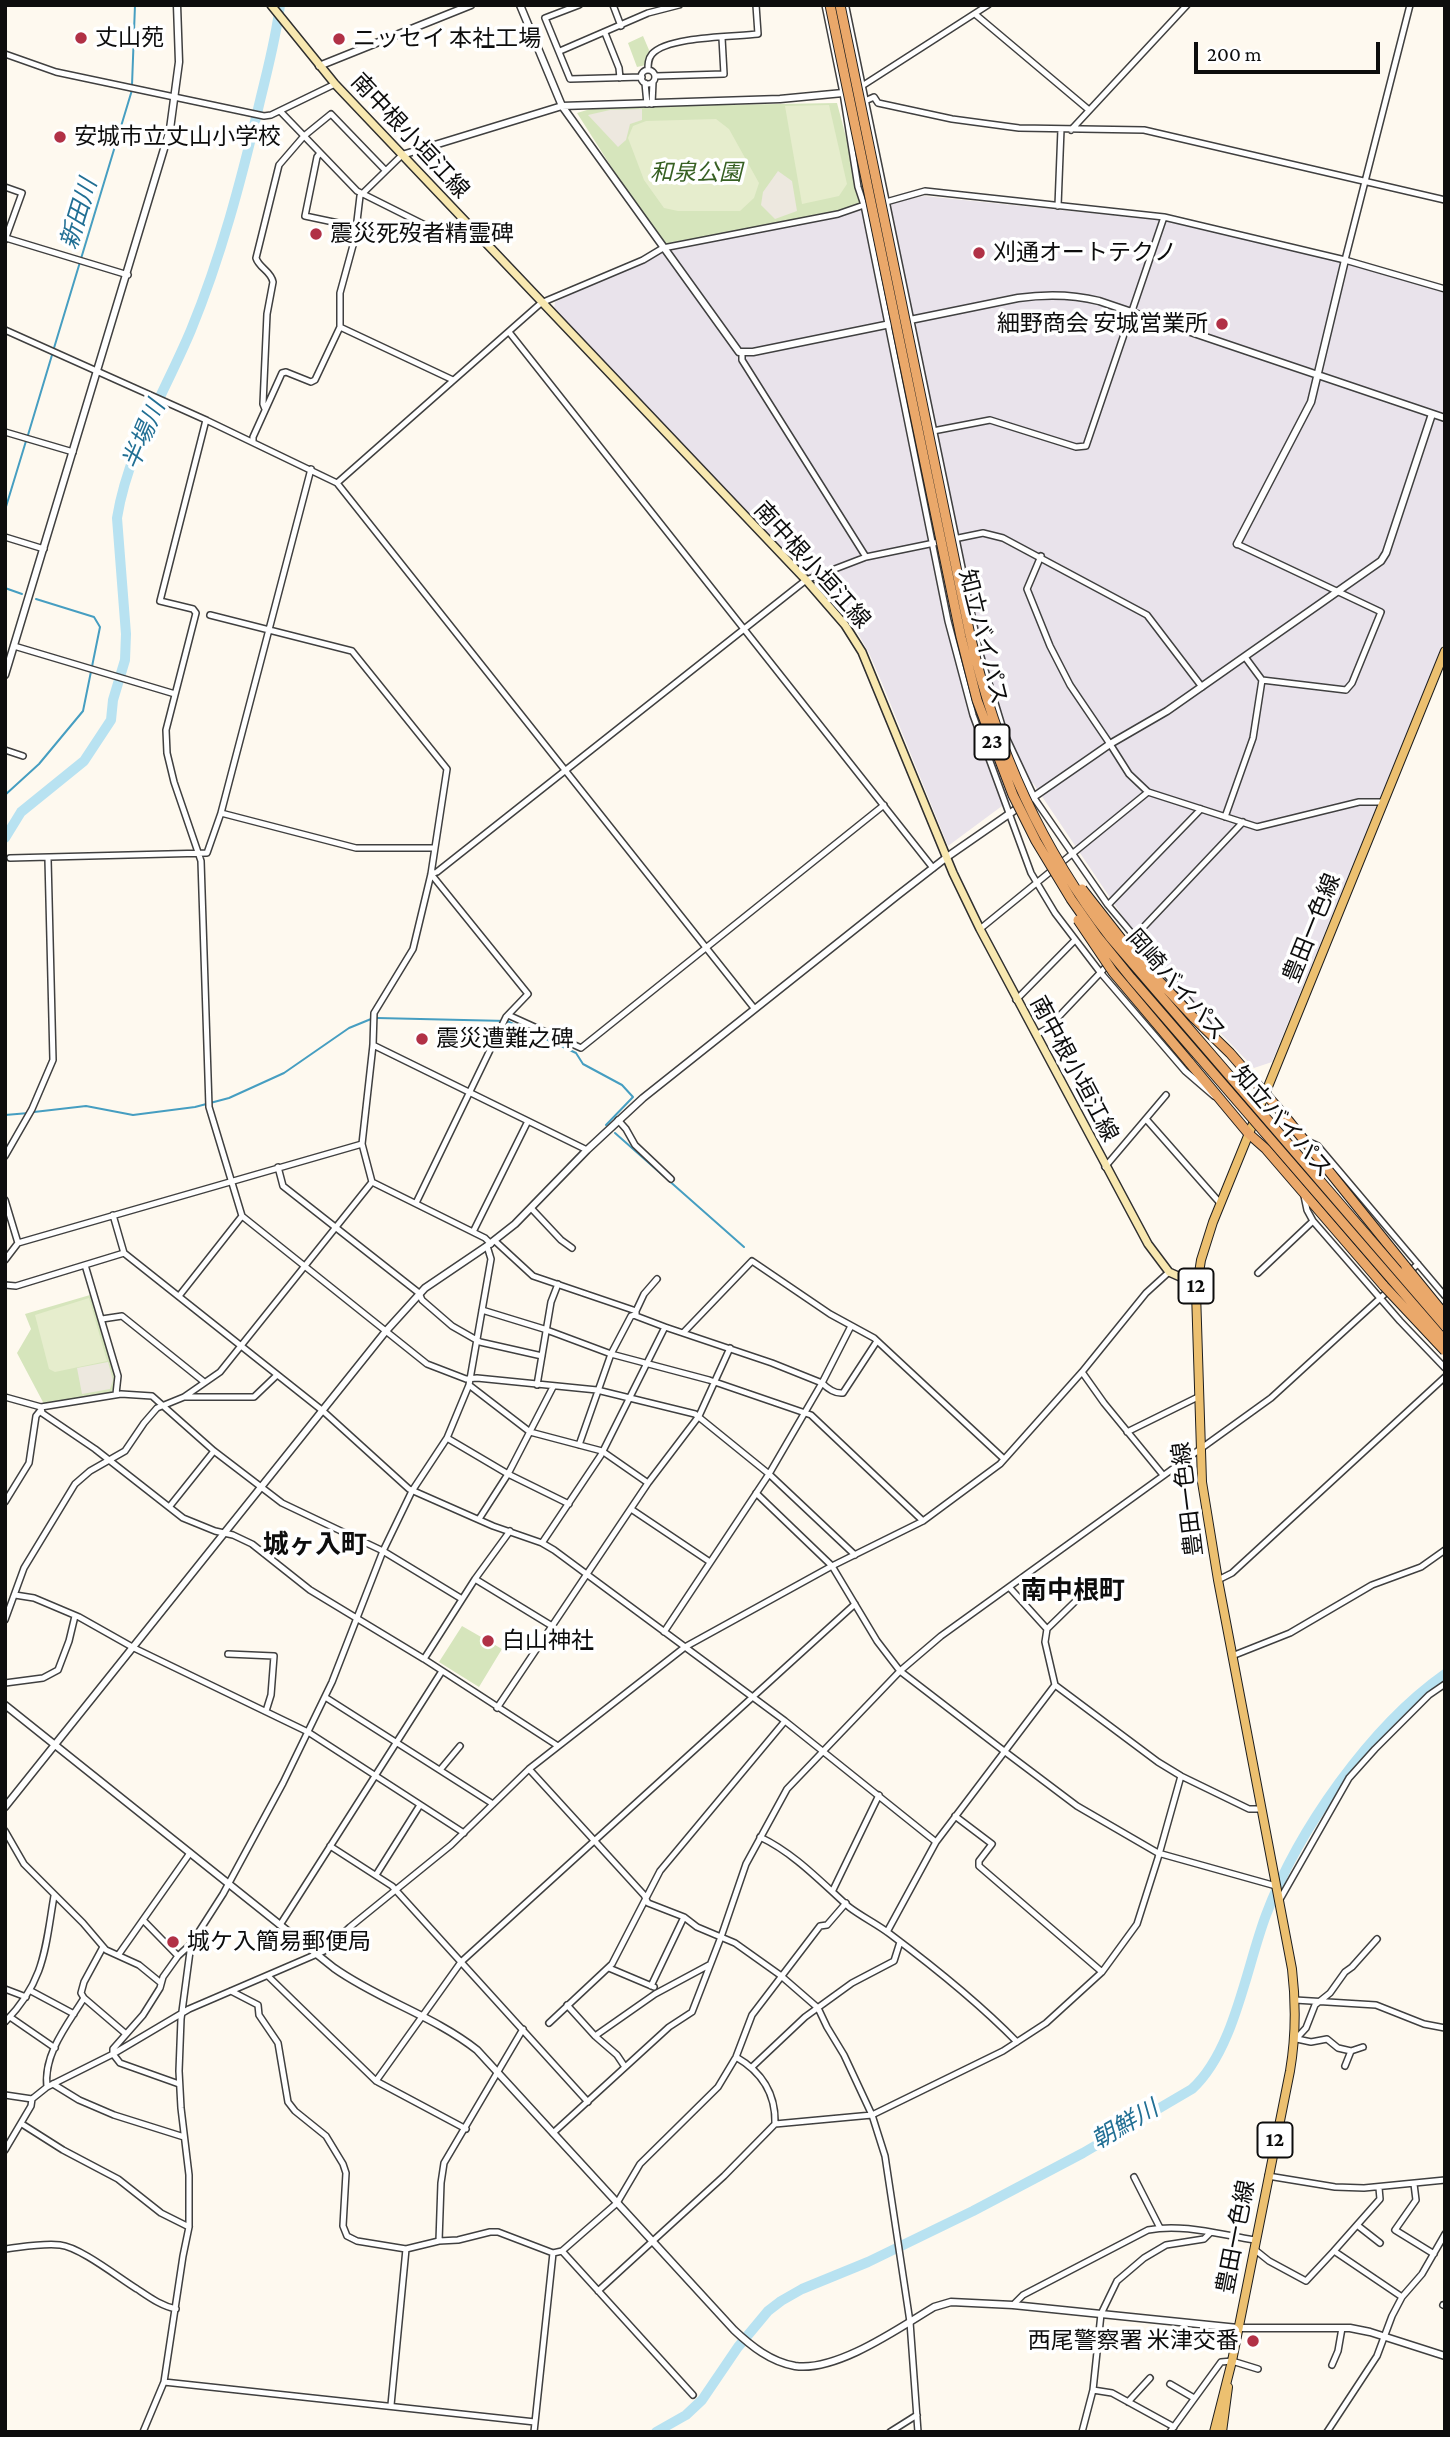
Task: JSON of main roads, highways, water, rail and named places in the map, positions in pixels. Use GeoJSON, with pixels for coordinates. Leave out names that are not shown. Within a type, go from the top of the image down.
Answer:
{"type":"FeatureCollection","features":[{"type":"Feature","properties":{"kind":"highway","name":"知立バイパス"},"geometry":{"type":"LineString","coordinates":[[828,5],[961,637],[977,700],[1013,795],[1048,862],[1097,936],[1445,1341]]}},
{"type":"Feature","properties":{"kind":"highway","name":"知立バイパス"},"geometry":{"type":"LineString","coordinates":[[843,5],[978,668],[1000,740],[1032,815]]}},
{"type":"Feature","properties":{"kind":"highway","name":"23"},"geometry":{"type":"LineString","coordinates":[[1013,795],[1032,845],[1104,959],[1249,1134],[1266,1149],[1384,1286],[1445,1350]]}},
{"type":"Feature","properties":{"kind":"highway","name":"23"},"geometry":{"type":"LineString","coordinates":[[1032,815],[1081,889],[1121,939],[1266,1094],[1445,1315]]}},
{"type":"Feature","properties":{"kind":"highway","name":"岡崎バイパス"},"geometry":{"type":"LineString","coordinates":[[1032,815],[1078,893],[1110,937],[1445,1326]]}},
{"type":"Feature","properties":{"kind":"main road","name":"南中根小垣江線"},"geometry":{"type":"LineString","coordinates":[[271,5],[335,84],[806,580],[845,625],[865,658],[947,857],[980,929],[1105,1167],[1148,1244],[1169,1272],[1197,1282]]}},
{"type":"Feature","properties":{"kind":"main road","name":"豊田一色線"},"geometry":{"type":"LineString","coordinates":[[1214,2432],[1232,2361],[1295,2040],[1295,2000],[1292,1969],[1204,1503],[1199,1448],[1195,1313],[1197,1282],[1206,1242],[1221,1203],[1445,651]]}},
{"type":"Feature","properties":{"kind":"main road","name":"豊田一色線"},"geometry":{"type":"LineString","coordinates":[[1222,2432],[1228,2404],[1228,2377]]}},
{"type":"Feature","properties":{"kind":"waterway","name":"新田川"},"geometry":{"type":"LineString","coordinates":[[132,85],[135,5]]}},
{"type":"Feature","properties":{"kind":"waterway","name":"半場川"},"geometry":{"type":"LineString","coordinates":[[5,838],[21,812],[84,761],[111,720],[113,700],[125,660],[126,634],[117,518],[122,493],[138,445],[191,330],[221,247],[274,43],[280,5]]}},
{"type":"Feature","properties":{"kind":"waterway","name":"新田川"},"geometry":{"type":"LineString","coordinates":[[54,348],[132,90]]}},
{"type":"Feature","properties":{"kind":"waterway","name":"新田川"},"geometry":{"type":"LineString","coordinates":[[28,435],[52,355]]}},
{"type":"Feature","properties":{"kind":"waterway","name":"新田川"},"geometry":{"type":"LineString","coordinates":[[5,510],[26,441]]}},
{"type":"Feature","properties":{"kind":"waterway","name":"新田川"},"geometry":{"type":"LineString","coordinates":[[5,588],[22,594]]}},
{"type":"Feature","properties":{"kind":"waterway","name":"新田川"},"geometry":{"type":"LineString","coordinates":[[5,795],[39,764],[83,711],[100,627],[94,617],[36,599]]}},
{"type":"Feature","properties":{"kind":"waterway"},"geometry":{"type":"LineString","coordinates":[[377,1018],[507,1021],[576,1053],[583,1064],[622,1085],[633,1097],[606,1125]]}},
{"type":"Feature","properties":{"kind":"waterway"},"geometry":{"type":"LineString","coordinates":[[34,1112],[86,1106],[133,1115],[195,1107],[229,1098],[284,1073],[349,1028],[371,1019]]}},
{"type":"Feature","properties":{"kind":"waterway"},"geometry":{"type":"LineString","coordinates":[[5,1115],[29,1113]]}},
{"type":"Feature","properties":{"kind":"waterway"},"geometry":{"type":"LineString","coordinates":[[615,1133],[744,1247]]}},
{"type":"Feature","properties":{"kind":"waterway","name":"朝鮮川"},"geometry":{"type":"LineString","coordinates":[[656,2432],[686,2415],[702,2400],[738,2347],[768,2311],[781,2301],[973,2211],[1083,2153],[1192,2089],[1206,2073],[1229,2031],[1266,1915],[1280,1882],[1317,1815],[1339,1782],[1390,1722],[1445,1674]]}},
{"type":"Feature","properties":{"kind":"place","name":"丈山苑"},"geometry":{"type":"Point","coordinates":[81,38]}},
{"type":"Feature","properties":{"kind":"place","name":"ニッセイ 本社工場"},"geometry":{"type":"Point","coordinates":[339,39]}},
{"type":"Feature","properties":{"kind":"place","name":"安城市立丈山小学校"},"geometry":{"type":"Point","coordinates":[60,137]}},
{"type":"Feature","properties":{"kind":"place","name":"震災死歿者精霊碑"},"geometry":{"type":"Point","coordinates":[316,234]}},
{"type":"Feature","properties":{"kind":"place","name":"刈通オートテクノ"},"geometry":{"type":"Point","coordinates":[979,253]}},
{"type":"Feature","properties":{"kind":"place","name":"細野商会 安城営業所"},"geometry":{"type":"Point","coordinates":[1222,324]}},
{"type":"Feature","properties":{"kind":"place","name":"震災遭難之碑"},"geometry":{"type":"Point","coordinates":[422,1039]}},
{"type":"Feature","properties":{"kind":"place","name":"白山神社"},"geometry":{"type":"Point","coordinates":[488,1641]}},
{"type":"Feature","properties":{"kind":"place","name":"城ケ入簡易郵便局"},"geometry":{"type":"Point","coordinates":[173,1942]}},
{"type":"Feature","properties":{"kind":"place","name":"西尾警察署 米津交番"},"geometry":{"type":"Point","coordinates":[1253,2341]}},
{"type":"Feature","properties":{"kind":"district","name":"城ヶ入町"},"geometry":{"type":"Point","coordinates":[315,1545]}},
{"type":"Feature","properties":{"kind":"district","name":"南中根町"},"geometry":{"type":"Point","coordinates":[1073,1591]}},
{"type":"Feature","properties":{"kind":"park label","name":"和泉公園"},"geometry":{"type":"Point","coordinates":[696,173]}}]}
